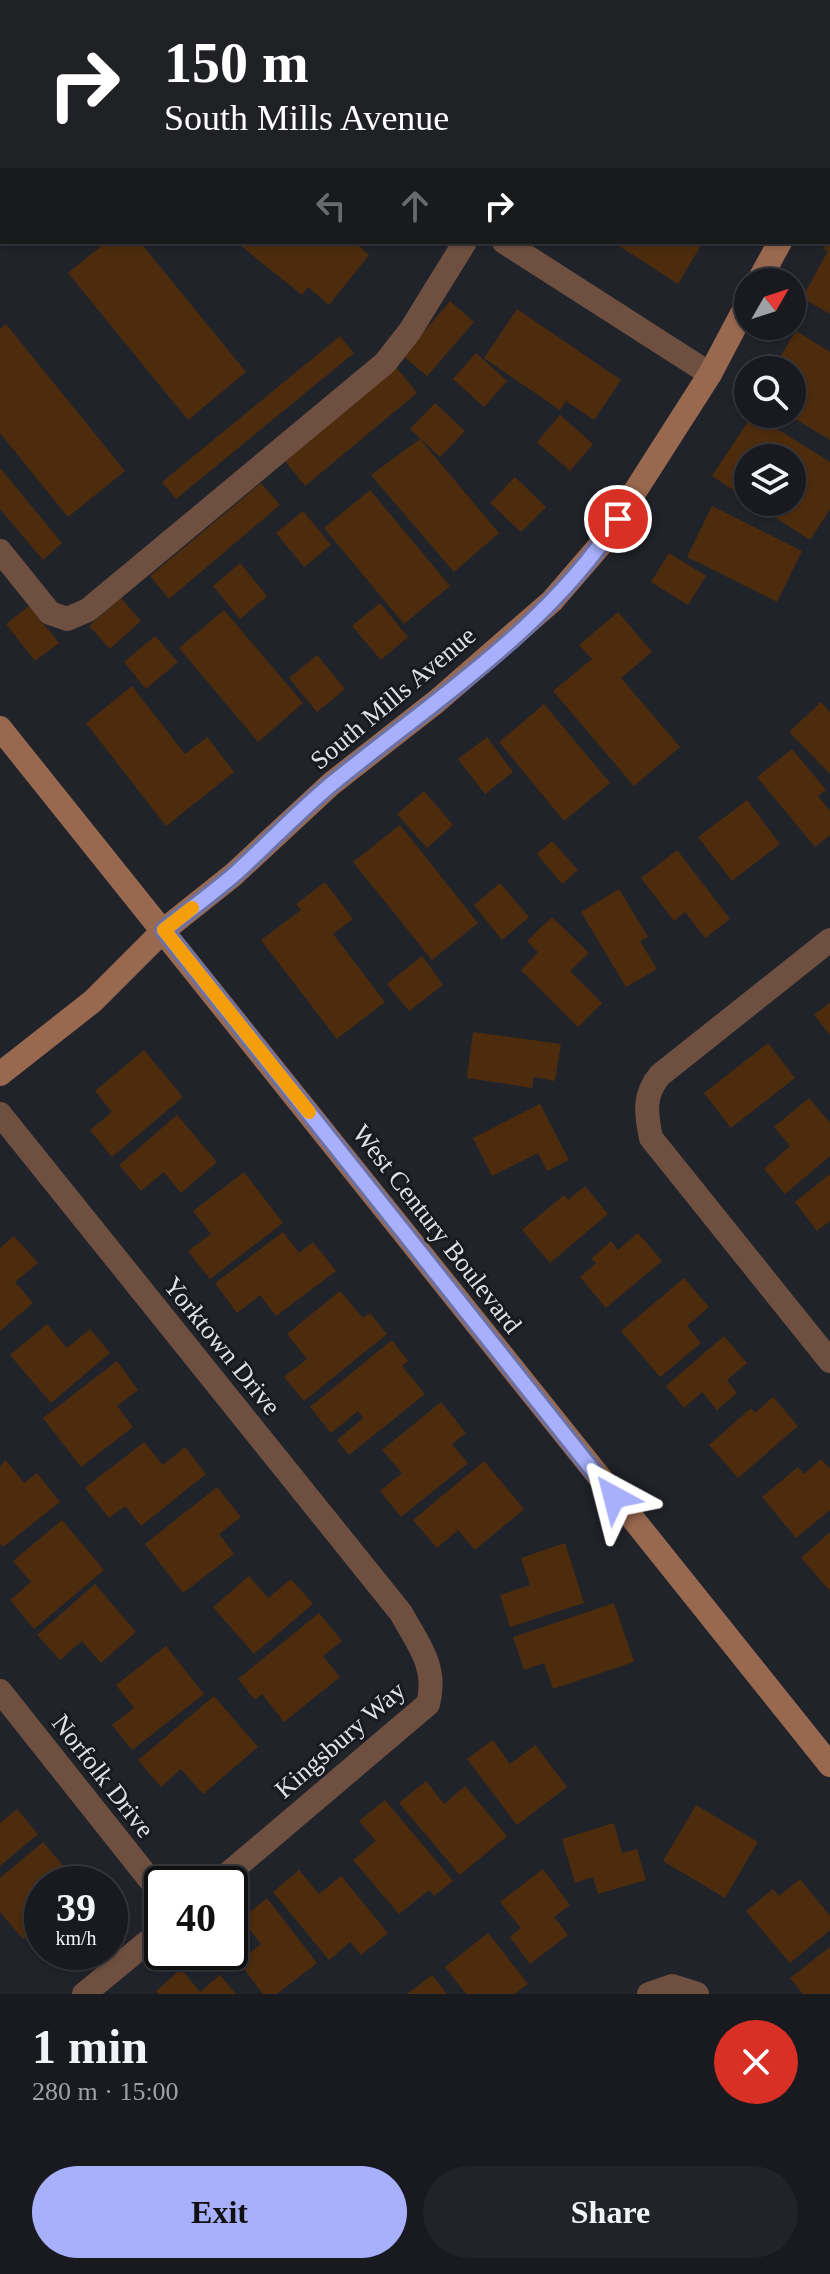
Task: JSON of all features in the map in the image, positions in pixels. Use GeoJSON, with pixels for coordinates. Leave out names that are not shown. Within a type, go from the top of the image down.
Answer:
{"type":"FeatureCollection","features":[{"type":"Feature","properties":{"kind":"street"},"geometry":{"type":"LineString","coordinates":[[0,551],[50,613],[67,619],[88,610],[385,363],[410,331],[464,244]]}},
{"type":"Feature","properties":{"kind":"street"},"geometry":{"type":"LineString","coordinates":[[507,244],[710,374]]}},
{"type":"Feature","properties":{"kind":"street"},"geometry":{"type":"LineString","coordinates":[[766,268],[779,244]]}},
{"type":"Feature","properties":{"kind":"street","name":"South Mills Avenue"},"geometry":{"type":"LineString","coordinates":[[0,1074],[93,1001],[164,930],[233,875],[331,784],[437,701],[552,601],[602,543],[710,374],[734,329]]}},
{"type":"Feature","properties":{"kind":"street","name":"West Century Boulevard"},"geometry":{"type":"LineString","coordinates":[[0,728],[830,1765]]}},
{"type":"Feature","properties":{"kind":"street"},"geometry":{"type":"LineString","coordinates":[[830,940],[651,1085],[645,1108],[651,1138],[830,1361]]}},
{"type":"Feature","properties":{"kind":"street","name":"Yorktown Drive"},"geometry":{"type":"LineString","coordinates":[[0,1114],[401,1613]]}},
{"type":"Feature","properties":{"kind":"street","name":"Kingsbury Way"},"geometry":{"type":"LineString","coordinates":[[237,1866],[428,1704],[434,1683],[401,1613]]}},
{"type":"Feature","properties":{"kind":"street","name":"Norfolk Drive"},"geometry":{"type":"LineString","coordinates":[[0,1691],[144,1872]]}},
{"type":"Feature","properties":{"kind":"street"},"geometry":{"type":"LineString","coordinates":[[84,1994],[144,1945]]}},
{"type":"Feature","properties":{"kind":"street"},"geometry":{"type":"LineString","coordinates":[[649,1994],[672,1986],[697,1994]]}},
{"type":"Feature","properties":{"kind":"building"},"geometry":{"type":"Polygon","coordinates":[[[104,244],[142,244],[246,372],[188,420],[68,273],[104,244]]]}},
{"type":"Feature","properties":{"kind":"building"},"geometry":{"type":"Polygon","coordinates":[[[238,244],[356,244],[369,255],[329,305],[308,287],[302,295],[238,244]]]}},
{"type":"Feature","properties":{"kind":"building"},"geometry":{"type":"Polygon","coordinates":[[[616,244],[702,244],[678,284],[616,244]]]}},
{"type":"Feature","properties":{"kind":"building"},"geometry":{"type":"Polygon","coordinates":[[[826,244],[830,244],[830,314],[806,300],[806,291],[828,251],[823,249],[826,244]]]}},
{"type":"Feature","properties":{"kind":"building"},"geometry":{"type":"Polygon","coordinates":[[[450,301],[474,322],[427,376],[403,356],[450,301]]]}},
{"type":"Feature","properties":{"kind":"building"},"geometry":{"type":"Polygon","coordinates":[[[517,309],[621,380],[594,420],[566,401],[560,410],[484,358],[517,309]]]}},
{"type":"Feature","properties":{"kind":"building"},"geometry":{"type":"Polygon","coordinates":[[[6,324],[125,471],[68,517],[0,433],[0,329],[6,324]]]}},
{"type":"Feature","properties":{"kind":"building"},"geometry":{"type":"Polygon","coordinates":[[[340,336],[354,353],[176,499],[162,482],[340,336]]]}},
{"type":"Feature","properties":{"kind":"building"},"geometry":{"type":"Polygon","coordinates":[[[806,337],[830,352],[830,440],[806,425],[806,356],[781,356],[790,340],[806,340],[806,337]]]}},
{"type":"Feature","properties":{"kind":"building"},"geometry":{"type":"Polygon","coordinates":[[[476,353],[507,381],[484,407],[453,379],[476,353]]]}},
{"type":"Feature","properties":{"kind":"building"},"geometry":{"type":"Polygon","coordinates":[[[397,368],[417,393],[305,486],[285,461],[397,368]]]}},
{"type":"Feature","properties":{"kind":"building"},"geometry":{"type":"Polygon","coordinates":[[[435,403],[465,431],[440,457],[410,429],[435,403]]]}},
{"type":"Feature","properties":{"kind":"building"},"geometry":{"type":"Polygon","coordinates":[[[560,415],[593,444],[570,471],[537,442],[560,415]]]}},
{"type":"Feature","properties":{"kind":"building"},"geometry":{"type":"Polygon","coordinates":[[[744,428],[775,428],[801,444],[734,444],[734,491],[712,476],[744,428]]]}},
{"type":"Feature","properties":{"kind":"building"},"geometry":{"type":"Polygon","coordinates":[[[420,439],[499,533],[454,572],[371,475],[420,439]]]}},
{"type":"Feature","properties":{"kind":"building"},"geometry":{"type":"Polygon","coordinates":[[[806,447],[830,462],[830,509],[810,540],[773,516],[806,516],[806,447]]]}},
{"type":"Feature","properties":{"kind":"building"},"geometry":{"type":"Polygon","coordinates":[[[0,468],[62,543],[43,560],[0,509],[0,468]]]}},
{"type":"Feature","properties":{"kind":"building"},"geometry":{"type":"Polygon","coordinates":[[[515,477],[546,507],[521,532],[490,503],[515,477]]]}},
{"type":"Feature","properties":{"kind":"building"},"geometry":{"type":"Polygon","coordinates":[[[261,483],[280,505],[169,599],[150,576],[261,483]]]}},
{"type":"Feature","properties":{"kind":"building"},"geometry":{"type":"Polygon","coordinates":[[[370,490],[450,586],[404,624],[324,528],[370,490]]]}},
{"type":"Feature","properties":{"kind":"building"},"geometry":{"type":"Polygon","coordinates":[[[712,506],[802,551],[777,602],[687,557],[712,506]]]}},
{"type":"Feature","properties":{"kind":"building"},"geometry":{"type":"Polygon","coordinates":[[[303,511],[331,545],[304,567],[276,533],[303,511]]]}},
{"type":"Feature","properties":{"kind":"building"},"geometry":{"type":"Polygon","coordinates":[[[669,553],[706,576],[688,605],[651,582],[669,553]]]}},
{"type":"Feature","properties":{"kind":"building"},"geometry":{"type":"Polygon","coordinates":[[[240,563],[267,596],[240,619],[213,586],[240,563]]]}},
{"type":"Feature","properties":{"kind":"building"},"geometry":{"type":"Polygon","coordinates":[[[121,598],[141,621],[110,649],[89,626],[121,598]]]}},
{"type":"Feature","properties":{"kind":"building"},"geometry":{"type":"Polygon","coordinates":[[[380,603],[408,637],[381,660],[352,626],[380,603]]]}},
{"type":"Feature","properties":{"kind":"building"},"geometry":{"type":"Polygon","coordinates":[[[29,606],[59,643],[35,661],[6,624],[29,606]]]}},
{"type":"Feature","properties":{"kind":"building"},"geometry":{"type":"Polygon","coordinates":[[[224,610],[303,703],[258,742],[179,648],[224,610]]]}},
{"type":"Feature","properties":{"kind":"building"},"geometry":{"type":"Polygon","coordinates":[[[618,612],[652,652],[621,678],[680,747],[634,786],[553,691],[592,659],[579,645],[618,612]]]}},
{"type":"Feature","properties":{"kind":"building"},"geometry":{"type":"Polygon","coordinates":[[[155,636],[178,662],[146,689],[124,662],[155,636]]]}},
{"type":"Feature","properties":{"kind":"building"},"geometry":{"type":"Polygon","coordinates":[[[317,655],[345,689],[317,712],[289,678],[317,655]]]}},
{"type":"Feature","properties":{"kind":"building"},"geometry":{"type":"Polygon","coordinates":[[[132,686],[185,754],[207,737],[234,772],[166,826],[86,723],[132,686]]]}},
{"type":"Feature","properties":{"kind":"building"},"geometry":{"type":"Polygon","coordinates":[[[821,702],[830,712],[830,774],[789,732],[821,702]]]}},
{"type":"Feature","properties":{"kind":"building"},"geometry":{"type":"Polygon","coordinates":[[[544,704],[610,783],[564,821],[499,742],[544,704]]]}},
{"type":"Feature","properties":{"kind":"building"},"geometry":{"type":"Polygon","coordinates":[[[487,737],[513,772],[485,794],[458,759],[487,737]]]}},
{"type":"Feature","properties":{"kind":"building"},"geometry":{"type":"Polygon","coordinates":[[[792,749],[826,790],[818,796],[830,811],[830,835],[815,847],[757,777],[792,749]]]}},
{"type":"Feature","properties":{"kind":"building"},"geometry":{"type":"Polygon","coordinates":[[[424,791],[453,825],[427,848],[397,814],[424,791]]]}},
{"type":"Feature","properties":{"kind":"building"},"geometry":{"type":"Polygon","coordinates":[[[747,800],[780,844],[732,881],[698,837],[747,800]]]}},
{"type":"Feature","properties":{"kind":"building"},"geometry":{"type":"Polygon","coordinates":[[[400,825],[478,923],[432,960],[353,862],[400,825]]]}},
{"type":"Feature","properties":{"kind":"building"},"geometry":{"type":"Polygon","coordinates":[[[552,841],[578,870],[562,884],[537,854],[552,841]]]}},
{"type":"Feature","properties":{"kind":"building"},"geometry":{"type":"Polygon","coordinates":[[[677,850],[730,919],[705,938],[685,912],[674,921],[641,878],[677,850]]]}},
{"type":"Feature","properties":{"kind":"building"},"geometry":{"type":"Polygon","coordinates":[[[325,882],[353,919],[333,934],[385,1002],[337,1039],[261,940],[301,910],[296,904],[325,882]]]}},
{"type":"Feature","properties":{"kind":"building"},"geometry":{"type":"Polygon","coordinates":[[[500,883],[529,917],[502,940],[474,905],[500,883]]]}},
{"type":"Feature","properties":{"kind":"building"},"geometry":{"type":"Polygon","coordinates":[[[619,889],[648,937],[640,941],[657,969],[626,987],[581,912],[619,889]]]}},
{"type":"Feature","properties":{"kind":"building"},"geometry":{"type":"Polygon","coordinates":[[[552,917],[589,953],[570,971],[602,1003],[578,1027],[521,970],[538,952],[527,941],[552,917]]]}},
{"type":"Feature","properties":{"kind":"building"},"geometry":{"type":"Polygon","coordinates":[[[422,956],[443,985],[409,1011],[387,984],[422,956]]]}},
{"type":"Feature","properties":{"kind":"building"},"geometry":{"type":"Polygon","coordinates":[[[830,1002],[830,1035],[814,1015],[830,1002]]]}},
{"type":"Feature","properties":{"kind":"building"},"geometry":{"type":"Polygon","coordinates":[[[473,1032],[561,1044],[555,1081],[534,1077],[532,1088],[467,1078],[473,1032]]]}},
{"type":"Feature","properties":{"kind":"building"},"geometry":{"type":"Polygon","coordinates":[[[768,1043],[795,1078],[731,1128],[704,1093],[768,1043]]]}},
{"type":"Feature","properties":{"kind":"building"},"geometry":{"type":"Polygon","coordinates":[[[144,1050],[183,1097],[112,1157],[90,1130],[112,1112],[95,1091],[144,1050]]]}},
{"type":"Feature","properties":{"kind":"building"},"geometry":{"type":"Polygon","coordinates":[[[809,1098],[830,1123],[830,1156],[785,1194],[764,1169],[790,1146],[774,1127],[809,1098]]]}},
{"type":"Feature","properties":{"kind":"building"},"geometry":{"type":"Polygon","coordinates":[[[540,1104],[569,1160],[547,1171],[538,1153],[492,1176],[473,1138],[540,1104]]]}},
{"type":"Feature","properties":{"kind":"building"},"geometry":{"type":"Polygon","coordinates":[[[177,1115],[217,1162],[181,1193],[164,1172],[141,1191],[119,1165],[177,1115]]]}},
{"type":"Feature","properties":{"kind":"building"},"geometry":{"type":"Polygon","coordinates":[[[244,1172],[283,1223],[210,1279],[188,1251],[211,1234],[193,1211],[244,1172]]]}},
{"type":"Feature","properties":{"kind":"building"},"geometry":{"type":"Polygon","coordinates":[[[830,1174],[830,1221],[817,1231],[795,1202],[830,1174]]]}},
{"type":"Feature","properties":{"kind":"building"},"geometry":{"type":"Polygon","coordinates":[[[585,1186],[608,1214],[550,1263],[522,1230],[564,1195],[568,1200],[585,1186]]]}},
{"type":"Feature","properties":{"kind":"building"},"geometry":{"type":"Polygon","coordinates":[[[283,1232],[299,1253],[313,1242],[336,1271],[276,1316],[260,1295],[237,1313],[215,1283],[283,1232]]]}},
{"type":"Feature","properties":{"kind":"building"},"geometry":{"type":"Polygon","coordinates":[[[638,1233],[662,1261],[606,1308],[580,1277],[596,1263],[591,1259],[611,1241],[618,1250],[638,1233]]]}},
{"type":"Feature","properties":{"kind":"building"},"geometry":{"type":"Polygon","coordinates":[[[14,1236],[38,1263],[15,1282],[33,1303],[0,1331],[0,1248],[14,1236]]]}},
{"type":"Feature","properties":{"kind":"building"},"geometry":{"type":"Polygon","coordinates":[[[684,1278],[709,1307],[687,1326],[701,1343],[660,1377],[621,1331],[684,1278]]]}},
{"type":"Feature","properties":{"kind":"building"},"geometry":{"type":"Polygon","coordinates":[[[340,1291],[363,1318],[370,1313],[387,1334],[304,1401],[284,1377],[307,1359],[287,1334],[340,1291]]]}},
{"type":"Feature","properties":{"kind":"building"},"geometry":{"type":"Polygon","coordinates":[[[47,1324],[67,1348],[90,1329],[110,1353],[51,1403],[10,1355],[47,1324]]]}},
{"type":"Feature","properties":{"kind":"building"},"geometry":{"type":"Polygon","coordinates":[[[724,1336],[747,1363],[727,1380],[737,1393],[717,1410],[702,1392],[684,1408],[666,1386],[724,1336]]]}},
{"type":"Feature","properties":{"kind":"building"},"geometry":{"type":"Polygon","coordinates":[[[392,1340],[408,1361],[402,1366],[425,1394],[349,1455],[337,1440],[363,1418],[358,1411],[331,1433],[310,1407],[392,1340]]]}},
{"type":"Feature","properties":{"kind":"building"},"geometry":{"type":"Polygon","coordinates":[[[117,1361],[138,1390],[117,1406],[133,1427],[81,1467],[43,1418],[117,1361]]]}},
{"type":"Feature","properties":{"kind":"building"},"geometry":{"type":"Polygon","coordinates":[[[773,1397],[798,1426],[738,1478],[709,1445],[751,1408],[755,1413],[773,1397]]]}},
{"type":"Feature","properties":{"kind":"building"},"geometry":{"type":"Polygon","coordinates":[[[441,1402],[466,1433],[452,1444],[468,1463],[401,1517],[380,1491],[402,1473],[382,1450],[441,1402]]]}},
{"type":"Feature","properties":{"kind":"building"},"geometry":{"type":"Polygon","coordinates":[[[144,1442],[163,1465],[185,1447],[206,1474],[141,1526],[125,1506],[109,1518],[85,1488],[144,1442]]]}},
{"type":"Feature","properties":{"kind":"building"},"geometry":{"type":"Polygon","coordinates":[[[821,1459],[830,1469],[830,1510],[796,1538],[762,1497],[798,1467],[804,1474],[821,1459]]]}},
{"type":"Feature","properties":{"kind":"building"},"geometry":{"type":"Polygon","coordinates":[[[6,1460],[24,1483],[37,1473],[60,1502],[3,1547],[0,1543],[0,1466],[6,1460]]]}},
{"type":"Feature","properties":{"kind":"building"},"geometry":{"type":"Polygon","coordinates":[[[484,1461],[524,1509],[475,1550],[458,1530],[437,1548],[413,1520],[484,1461]]]}},
{"type":"Feature","properties":{"kind":"building"},"geometry":{"type":"Polygon","coordinates":[[[217,1487],[241,1517],[219,1534],[234,1554],[183,1593],[145,1544],[217,1487]]]}},
{"type":"Feature","properties":{"kind":"building"},"geometry":{"type":"Polygon","coordinates":[[[62,1520],[104,1570],[34,1629],[10,1600],[31,1582],[13,1561],[62,1520]]]}},
{"type":"Feature","properties":{"kind":"building"},"geometry":{"type":"Polygon","coordinates":[[[830,1532],[830,1591],[801,1558],[830,1532]]]}},
{"type":"Feature","properties":{"kind":"building"},"geometry":{"type":"Polygon","coordinates":[[[565,1543],[584,1603],[510,1627],[500,1595],[530,1585],[521,1558],[565,1543]]]}},
{"type":"Feature","properties":{"kind":"building"},"geometry":{"type":"Polygon","coordinates":[[[249,1576],[268,1598],[291,1579],[313,1604],[254,1654],[213,1607],[249,1576]]]}},
{"type":"Feature","properties":{"kind":"building"},"geometry":{"type":"Polygon","coordinates":[[[95,1584],[136,1632],[101,1663],[82,1641],[60,1660],[37,1635],[95,1584]]]}},
{"type":"Feature","properties":{"kind":"building"},"geometry":{"type":"Polygon","coordinates":[[[614,1603],[634,1662],[553,1689],[544,1663],[524,1670],[513,1637],[614,1603]]]}},
{"type":"Feature","properties":{"kind":"building"},"geometry":{"type":"Polygon","coordinates":[[[319,1613],[342,1641],[323,1656],[340,1677],[284,1722],[262,1694],[255,1700],[238,1679],[319,1613]]]}},
{"type":"Feature","properties":{"kind":"building"},"geometry":{"type":"Polygon","coordinates":[[[166,1646],[204,1694],[132,1750],[112,1725],[134,1708],[116,1685],[166,1646]]]}},
{"type":"Feature","properties":{"kind":"building"},"geometry":{"type":"Polygon","coordinates":[[[214,1696],[258,1747],[203,1794],[181,1769],[161,1787],[138,1760],[214,1696]]]}},
{"type":"Feature","properties":{"kind":"building"},"geometry":{"type":"Polygon","coordinates":[[[493,1740],[510,1764],[535,1745],[567,1787],[517,1825],[467,1759],[493,1740]]]}},
{"type":"Feature","properties":{"kind":"building"},"geometry":{"type":"Polygon","coordinates":[[[426,1781],[444,1804],[465,1786],[507,1836],[460,1875],[399,1803],[426,1781]]]}},
{"type":"Feature","properties":{"kind":"building"},"geometry":{"type":"Polygon","coordinates":[[[385,1800],[453,1881],[434,1896],[429,1890],[399,1914],[353,1860],[376,1841],[359,1821],[385,1800]]]}},
{"type":"Feature","properties":{"kind":"building"},"geometry":{"type":"Polygon","coordinates":[[[696,1805],[758,1842],[725,1898],[663,1861],[696,1805]]]}},
{"type":"Feature","properties":{"kind":"building"},"geometry":{"type":"Polygon","coordinates":[[[17,1809],[38,1834],[0,1866],[0,1823],[17,1809]]]}},
{"type":"Feature","properties":{"kind":"building"},"geometry":{"type":"Polygon","coordinates":[[[614,1823],[622,1853],[637,1849],[646,1880],[598,1894],[593,1877],[575,1883],[562,1839],[614,1823]]]}},
{"type":"Feature","properties":{"kind":"building"},"geometry":{"type":"Polygon","coordinates":[[[43,1842],[63,1866],[24,1866],[23,1939],[0,1912],[0,1878],[43,1842]]]}},
{"type":"Feature","properties":{"kind":"building"},"geometry":{"type":"Polygon","coordinates":[[[543,1869],[570,1905],[554,1917],[568,1935],[530,1964],[510,1937],[521,1928],[500,1902],[543,1869]]]}},
{"type":"Feature","properties":{"kind":"building"},"geometry":{"type":"Polygon","coordinates":[[[299,1870],[319,1894],[341,1876],[388,1933],[361,1955],[350,1942],[329,1960],[273,1892],[299,1870]]]}},
{"type":"Feature","properties":{"kind":"building"},"geometry":{"type":"Polygon","coordinates":[[[800,1879],[830,1916],[830,1930],[790,1963],[746,1911],[773,1889],[779,1896],[800,1879]]]}},
{"type":"Feature","properties":{"kind":"building"},"geometry":{"type":"Polygon","coordinates":[[[267,1898],[317,1963],[277,1994],[263,1994],[245,1970],[248,1970],[248,1955],[261,1944],[248,1928],[248,1913],[267,1898]]]}},
{"type":"Feature","properties":{"kind":"building"},"geometry":{"type":"Polygon","coordinates":[[[488,1933],[528,1984],[514,1994],[466,1994],[445,1967],[488,1933]]]}},
{"type":"Feature","properties":{"kind":"building"},"geometry":{"type":"Polygon","coordinates":[[[830,1947],[830,1994],[803,1994],[790,1978],[830,1947]]]}},
{"type":"Feature","properties":{"kind":"building"},"geometry":{"type":"Polygon","coordinates":[[[182,1970],[200,1992],[220,1975],[236,1994],[159,1994],[156,1991],[182,1970]]]}},
{"type":"Feature","properties":{"kind":"building"},"geometry":{"type":"Polygon","coordinates":[[[432,1975],[447,1994],[407,1994],[432,1975]]]}},
{"type":"Feature","properties":{"kind":"slow traffic"},"geometry":{"type":"LineString","coordinates":[[192,908],[164,930],[309,1112]]}},
{"type":"Feature","properties":{"kind":"route"},"geometry":{"type":"LineString","coordinates":[[614,1497],[164,930],[233,875],[331,784],[437,701],[552,601],[602,543],[618,519]]}}]}
